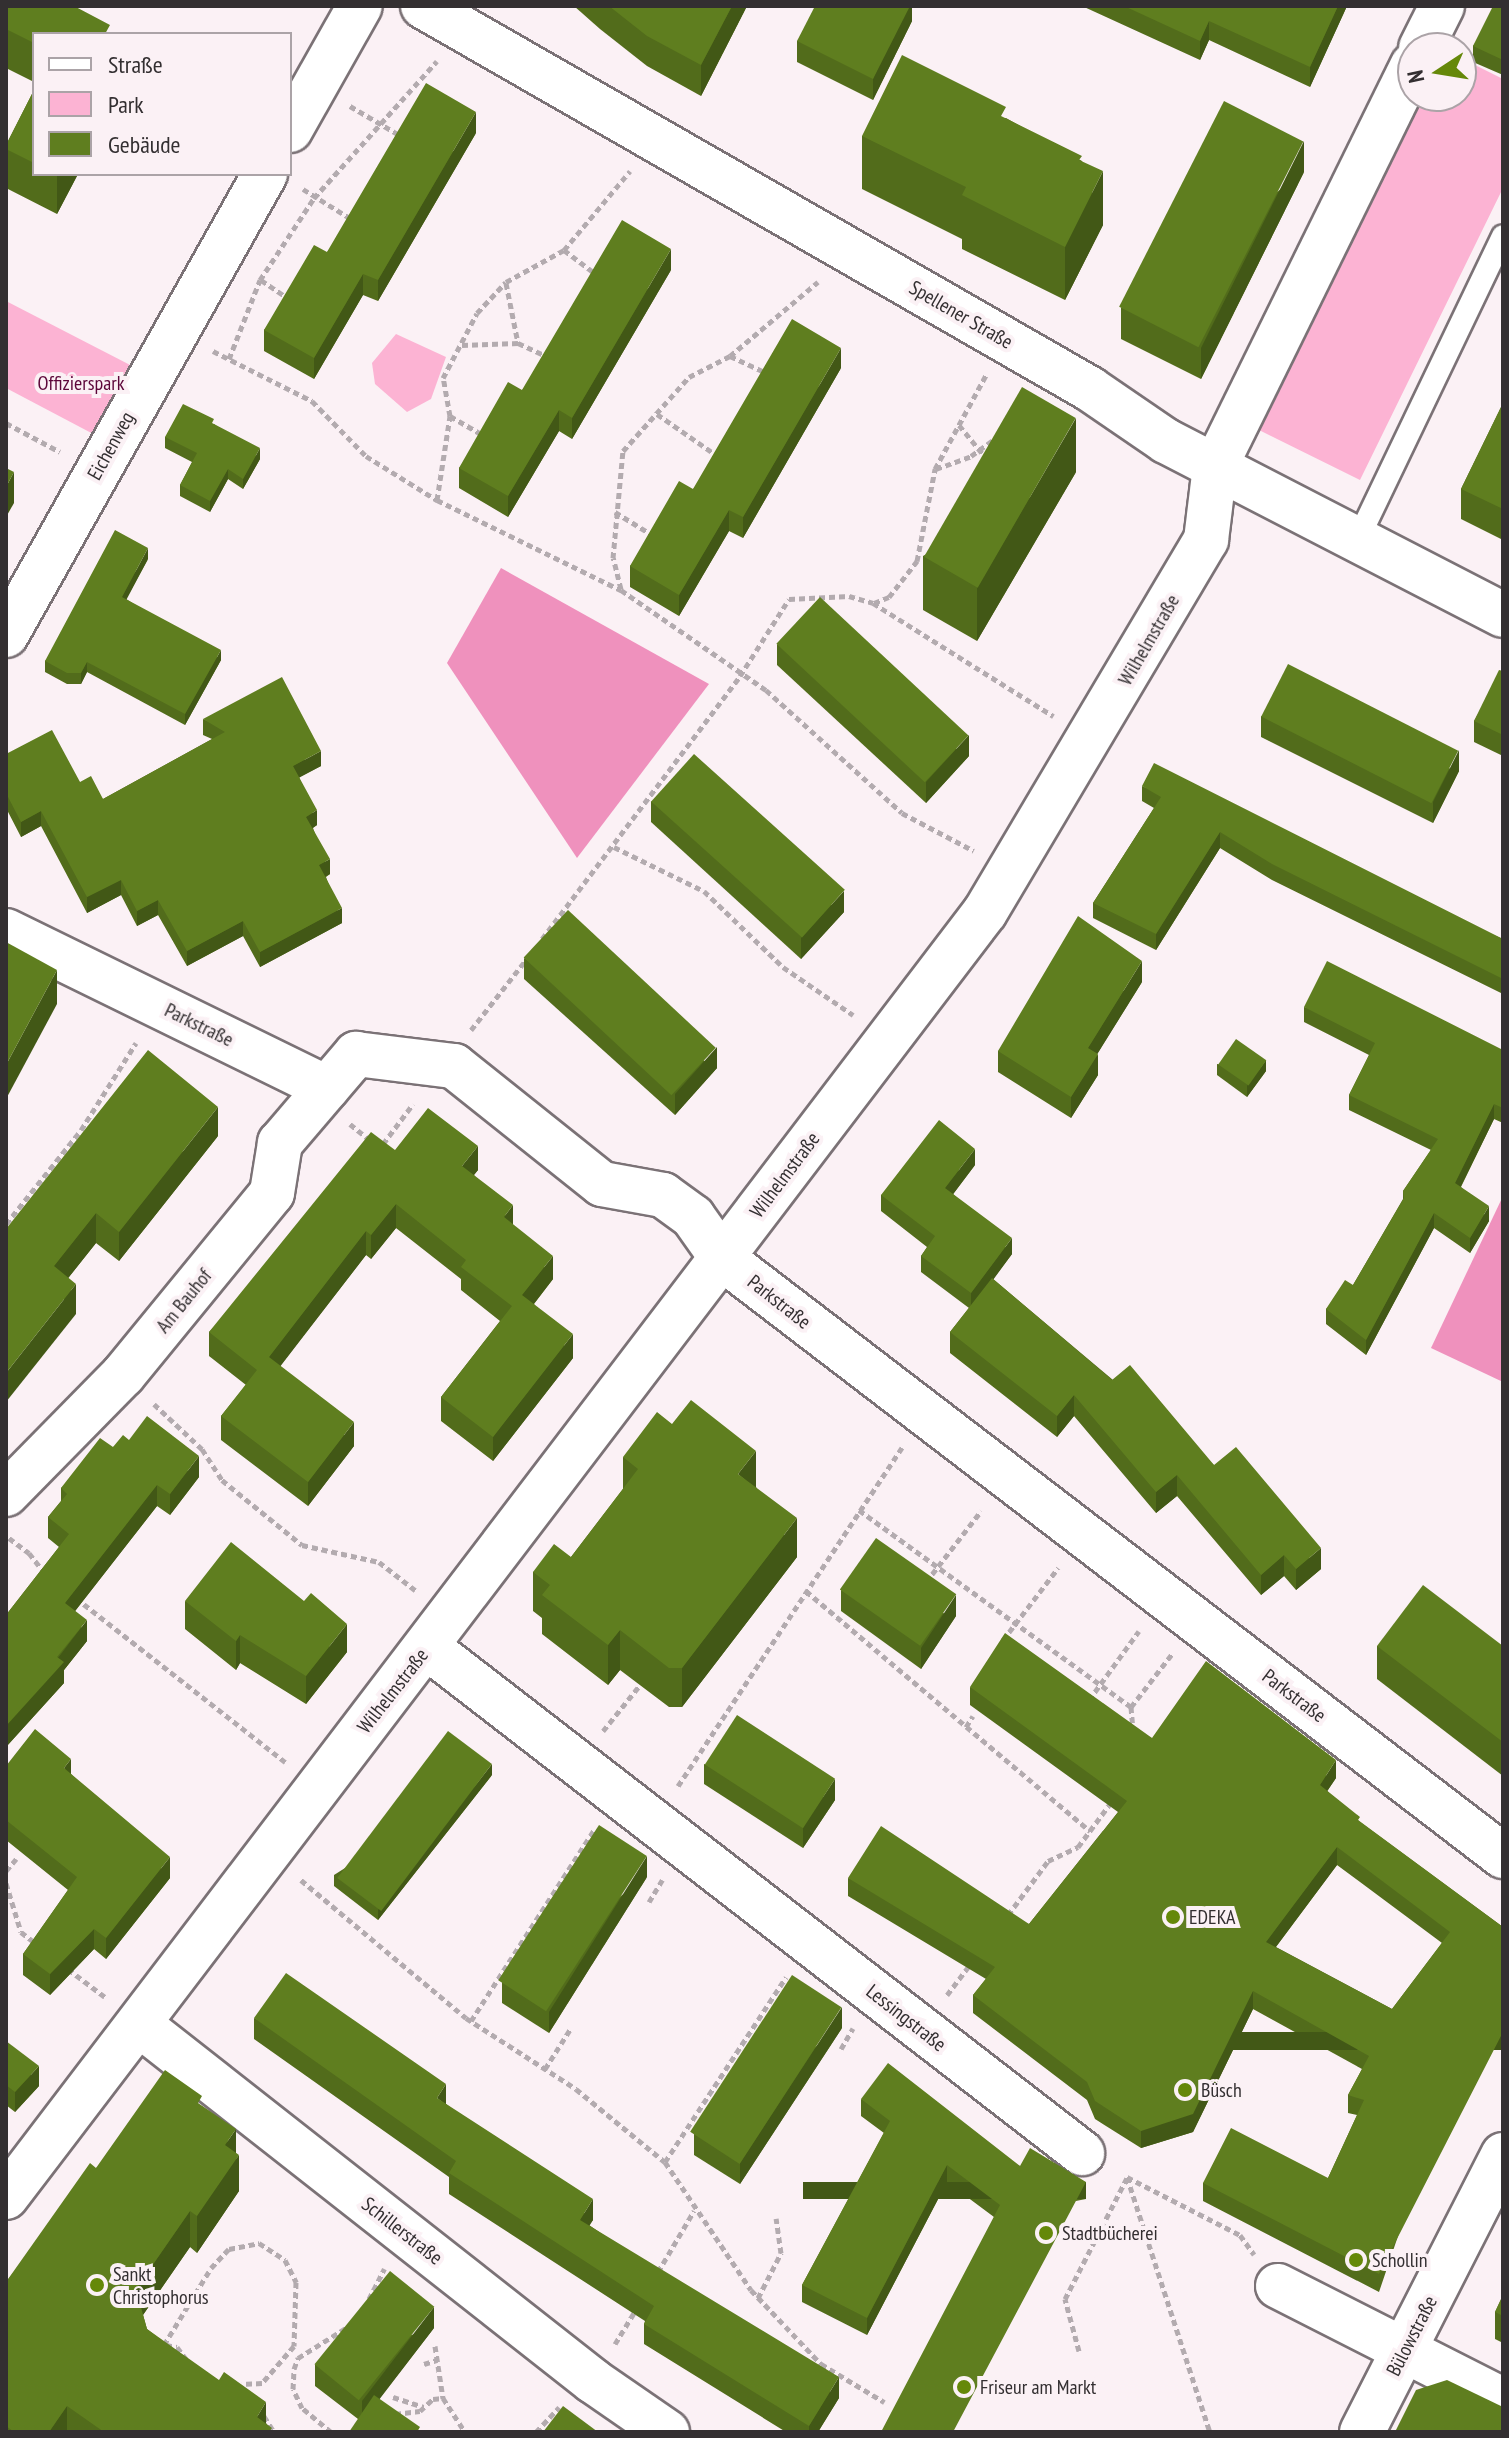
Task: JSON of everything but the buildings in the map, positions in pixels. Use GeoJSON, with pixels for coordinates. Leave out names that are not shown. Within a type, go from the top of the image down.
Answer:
{"type":"FeatureCollection","features":[{"type":"Feature","properties":{"kind":"street"},"geometry":{"type":"LineString","coordinates":[[292,127],[360,6]]}},
{"type":"Feature","properties":{"kind":"street","name":"Spellener Straße"},"geometry":{"type":"LineString","coordinates":[[423,6],[1004,340],[1215,467],[1356,543],[1503,615]]}},
{"type":"Feature","properties":{"kind":"street"},"geometry":{"type":"LineString","coordinates":[[1429,32],[1442,6]]}},
{"type":"Feature","properties":{"kind":"street","name":"Wilhelmstraße"},"geometry":{"type":"LineString","coordinates":[[6,2197],[439,1632],[888,1039],[1011,870],[1092,739],[1206,540],[1215,467],[1397,97]]}},
{"type":"Feature","properties":{"kind":"street","name":"Eichenweg"},"geometry":{"type":"LineString","coordinates":[[6,635],[175,331],[279,178]]}},
{"type":"Feature","properties":{"kind":"street","name":"Parkstraße"},"geometry":{"type":"LineString","coordinates":[[6,931],[159,1006],[322,1093],[356,1054],[454,1066],[602,1184],[663,1195],[693,1217],[722,1258],[1503,1856]]}},
{"type":"Feature","properties":{"kind":"street","name":"Am Bauhof"},"geometry":{"type":"LineString","coordinates":[[6,1494],[123,1375],[272,1193],[280,1143],[322,1093]]}},
{"type":"Feature","properties":{"kind":"street","name":"Lessingstraße"},"geometry":{"type":"LineString","coordinates":[[439,1632],[578,1763],[617,1795],[1082,2153]]}},
{"type":"Feature","properties":{"kind":"street","name":"Schillerstraße"},"geometry":{"type":"LineString","coordinates":[[140,2025],[593,2381],[667,2432]]}},
{"type":"Feature","properties":{"kind":"street","name":"Bülowstraße"},"geometry":{"type":"LineString","coordinates":[[1362,2432],[1503,2155]]}},
{"type":"Feature","properties":{"kind":"street"},"geometry":{"type":"LineString","coordinates":[[1278,2286],[1403,2354],[1503,2400]]}},
{"type":"Feature","properties":{"kind":"lane"},"geometry":{"type":"LineString","coordinates":[[1356,543],[1503,236]]}},
{"type":"Feature","properties":{"kind":"path"},"geometry":{"type":"LineString","coordinates":[[229,359],[260,280],[314,198],[377,123],[466,31]]}},
{"type":"Feature","properties":{"kind":"path"},"geometry":{"type":"LineString","coordinates":[[316,85],[406,138]]}},
{"type":"Feature","properties":{"kind":"path"},"geometry":{"type":"LineString","coordinates":[[437,500],[450,416],[443,378],[477,313],[506,282],[564,250],[656,140]]}},
{"type":"Feature","properties":{"kind":"path"},"geometry":{"type":"LineString","coordinates":[[279,178],[357,222]]}},
{"type":"Feature","properties":{"kind":"path"},"geometry":{"type":"LineString","coordinates":[[564,250],[601,277]]}},
{"type":"Feature","properties":{"kind":"path"},"geometry":{"type":"LineString","coordinates":[[621,590],[613,558],[614,511],[623,451],[689,377],[730,356],[853,253]]}},
{"type":"Feature","properties":{"kind":"path"},"geometry":{"type":"LineString","coordinates":[[506,282],[518,343]]}},
{"type":"Feature","properties":{"kind":"path"},"geometry":{"type":"LineString","coordinates":[[175,331],[312,401],[366,456],[437,500],[621,590],[740,676],[766,690],[902,813],[1011,870]]}},
{"type":"Feature","properties":{"kind":"path"},"geometry":{"type":"LineString","coordinates":[[873,603],[889,597],[917,561],[935,469],[1004,340]]}},
{"type":"Feature","properties":{"kind":"path"},"geometry":{"type":"LineString","coordinates":[[462,345],[518,343],[553,360]]}},
{"type":"Feature","properties":{"kind":"path"},"geometry":{"type":"LineString","coordinates":[[730,356],[771,376]]}},
{"type":"Feature","properties":{"kind":"path"},"geometry":{"type":"LineString","coordinates":[[657,414],[722,459]]}},
{"type":"Feature","properties":{"kind":"path"},"geometry":{"type":"LineString","coordinates":[[450,416],[488,438]]}},
{"type":"Feature","properties":{"kind":"path"},"geometry":{"type":"LineString","coordinates":[[6,423],[96,471]]}},
{"type":"Feature","properties":{"kind":"path"},"geometry":{"type":"LineString","coordinates":[[959,425],[977,451],[994,466]]}},
{"type":"Feature","properties":{"kind":"path"},"geometry":{"type":"LineString","coordinates":[[935,469],[977,451],[1005,434]]}},
{"type":"Feature","properties":{"kind":"path"},"geometry":{"type":"LineString","coordinates":[[614,511],[658,538]]}},
{"type":"Feature","properties":{"kind":"path"},"geometry":{"type":"LineString","coordinates":[[922,544],[931,550]]}},
{"type":"Feature","properties":{"kind":"path"},"geometry":{"type":"LineString","coordinates":[[322,1093],[380,1148],[614,847],[740,676],[789,599],[849,596],[873,603],[1092,739]]}},
{"type":"Feature","properties":{"kind":"path"},"geometry":{"type":"LineString","coordinates":[[614,847],[704,891],[783,967],[888,1039]]}},
{"type":"Feature","properties":{"kind":"path"},"geometry":{"type":"LineString","coordinates":[[6,1224],[81,1130],[159,1006]]}},
{"type":"Feature","properties":{"kind":"path"},"geometry":{"type":"LineString","coordinates":[[123,1375],[202,1449],[222,1480],[302,1545],[379,1562],[439,1632]]}},
{"type":"Feature","properties":{"kind":"path"},"geometry":{"type":"LineString","coordinates":[[654,1822],[924,1413]]}},
{"type":"Feature","properties":{"kind":"path"},"geometry":{"type":"LineString","coordinates":[[923,1586],[1007,1476]]}},
{"type":"Feature","properties":{"kind":"path"},"geometry":{"type":"LineString","coordinates":[[859,1510],[1131,1707]]}},
{"type":"Feature","properties":{"kind":"path"},"geometry":{"type":"LineString","coordinates":[[1003,1640],[1082,1534]]}},
{"type":"Feature","properties":{"kind":"path"},"geometry":{"type":"LineString","coordinates":[[6,1536],[29,1553],[48,1577]]}},
{"type":"Feature","properties":{"kind":"path"},"geometry":{"type":"LineString","coordinates":[[806,1591],[1090,1831]]}},
{"type":"Feature","properties":{"kind":"path"},"geometry":{"type":"LineString","coordinates":[[72,1596],[318,1788]]}},
{"type":"Feature","properties":{"kind":"path"},"geometry":{"type":"LineString","coordinates":[[1088,1701],[1100,1685],[1181,1609]]}},
{"type":"Feature","properties":{"kind":"path"},"geometry":{"type":"LineString","coordinates":[[1134,1733],[1131,1707],[1181,1609]]}},
{"type":"Feature","properties":{"kind":"path"},"geometry":{"type":"LineString","coordinates":[[578,1763],[654,1668]]}},
{"type":"Feature","properties":{"kind":"path"},"geometry":{"type":"LineString","coordinates":[[635,1674],[644,1681]]}},
{"type":"Feature","properties":{"kind":"path"},"geometry":{"type":"LineString","coordinates":[[725,1715],[738,1724]]}},
{"type":"Feature","properties":{"kind":"path"},"geometry":{"type":"LineString","coordinates":[[966,1727],[973,1716]]}},
{"type":"Feature","properties":{"kind":"path"},"geometry":{"type":"LineString","coordinates":[[998,1929],[1048,1861],[1078,1847],[1118,1793]]}},
{"type":"Feature","properties":{"kind":"path"},"geometry":{"type":"LineString","coordinates":[[471,2021],[617,1795]]}},
{"type":"Feature","properties":{"kind":"path"},"geometry":{"type":"LineString","coordinates":[[269,1853],[471,2021],[545,2069],[665,2162],[694,2211],[758,2298],[821,2364],[884,2402]]}},
{"type":"Feature","properties":{"kind":"path"},"geometry":{"type":"LineString","coordinates":[[6,1871],[16,1859]]}},
{"type":"Feature","properties":{"kind":"path"},"geometry":{"type":"LineString","coordinates":[[6,1883],[21,1932],[45,1951]]}},
{"type":"Feature","properties":{"kind":"path"},"geometry":{"type":"LineString","coordinates":[[994,1908],[1007,1916]]}},
{"type":"Feature","properties":{"kind":"path"},"geometry":{"type":"LineString","coordinates":[[665,2162],[808,1942]]}},
{"type":"Feature","properties":{"kind":"path"},"geometry":{"type":"LineString","coordinates":[[921,2030],[978,1954]]}},
{"type":"Feature","properties":{"kind":"path"},"geometry":{"type":"LineString","coordinates":[[57,1960],[140,2025]]}},
{"type":"Feature","properties":{"kind":"path"},"geometry":{"type":"LineString","coordinates":[[545,2069],[571,2028]]}},
{"type":"Feature","properties":{"kind":"path"},"geometry":{"type":"LineString","coordinates":[[1082,2153],[1240,2235],[1278,2286]]}},
{"type":"Feature","properties":{"kind":"path"},"geometry":{"type":"LineString","coordinates":[[1079,2351],[1065,2299],[1127,2177]]}},
{"type":"Feature","properties":{"kind":"path"},"geometry":{"type":"LineString","coordinates":[[1127,2177],[1210,2432]]}},
{"type":"Feature","properties":{"kind":"path"},"geometry":{"type":"LineString","coordinates":[[655,2277],[694,2211]]}},
{"type":"Feature","properties":{"kind":"path"},"geometry":{"type":"LineString","coordinates":[[758,2298],[781,2253],[776,2218]]}},
{"type":"Feature","properties":{"kind":"path"},"geometry":{"type":"LineString","coordinates":[[367,2305],[375,2283],[409,2236]]}},
{"type":"Feature","properties":{"kind":"path"},"geometry":{"type":"LineString","coordinates":[[164,2345],[211,2268],[229,2249],[259,2243],[285,2260],[296,2282],[294,2346],[262,2383],[232,2382]]}},
{"type":"Feature","properties":{"kind":"path"},"geometry":{"type":"LineString","coordinates":[[593,2381],[640,2303]]}},
{"type":"Feature","properties":{"kind":"path"},"geometry":{"type":"LineString","coordinates":[[331,2432],[302,2408],[293,2389],[294,2369],[298,2358],[358,2316]]}},
{"type":"Feature","properties":{"kind":"path"},"geometry":{"type":"LineString","coordinates":[[154,2344],[177,2347],[193,2367]]}},
{"type":"Feature","properties":{"kind":"path"},"geometry":{"type":"LineString","coordinates":[[435,2346],[443,2398],[465,2432]]}},
{"type":"Feature","properties":{"kind":"path"},"geometry":{"type":"LineString","coordinates":[[424,2364],[437,2360]]}},
{"type":"Feature","properties":{"kind":"path"},"geometry":{"type":"LineString","coordinates":[[242,2384],[246,2391]]}},
{"type":"Feature","properties":{"kind":"path"},"geometry":{"type":"LineString","coordinates":[[393,2397],[423,2407]]}},
{"type":"Feature","properties":{"kind":"path"},"geometry":{"type":"LineString","coordinates":[[384,2416],[423,2407],[443,2398]]}},
{"type":"Feature","properties":{"kind":"path"},"geometry":{"type":"LineString","coordinates":[[258,2408],[274,2432]]}},
{"type":"Feature","properties":{"kind":"green space"},"geometry":{"type":"Polygon","coordinates":[[[1477,66],[1503,79],[1503,188],[1360,480],[1257,429],[1412,112],[1477,112],[1477,66]]]}},
{"type":"Feature","properties":{"kind":"green space","name":"Offizierspark"},"geometry":{"type":"Polygon","coordinates":[[[6,301],[134,367],[97,436],[6,388],[6,301]]]}},
{"type":"Feature","properties":{"kind":"green space"},"geometry":{"type":"Polygon","coordinates":[[[396,334],[446,357],[431,399],[407,412],[375,384],[372,363],[396,334]]]}},
{"type":"Feature","properties":{"kind":"shaded area"},"geometry":{"type":"Polygon","coordinates":[[[501,568],[709,684],[577,858],[447,663],[501,568]]]}},
{"type":"Feature","properties":{"kind":"shaded area"},"geometry":{"type":"Polygon","coordinates":[[[1503,1196],[1503,1382],[1431,1348],[1503,1196]]]}},
{"type":"Feature","properties":{"kind":"place","name":"EDEKA"},"geometry":{"type":"Point","coordinates":[1173,1917]}},
{"type":"Feature","properties":{"kind":"place","name":"Büsch"},"geometry":{"type":"Point","coordinates":[1185,2090]}},
{"type":"Feature","properties":{"kind":"place","name":"Stadtbücherei"},"geometry":{"type":"Point","coordinates":[1046,2233]}},
{"type":"Feature","properties":{"kind":"place","name":"Schollin"},"geometry":{"type":"Point","coordinates":[1356,2260]}},
{"type":"Feature","properties":{"kind":"place","name":"Sankt Christophorus"},"geometry":{"type":"Point","coordinates":[97,2285]}},
{"type":"Feature","properties":{"kind":"place","name":"Friseur am Markt"},"geometry":{"type":"Point","coordinates":[964,2387]}}]}
